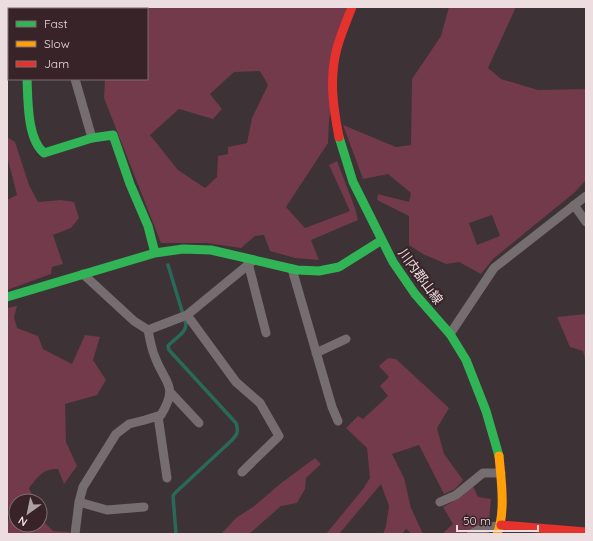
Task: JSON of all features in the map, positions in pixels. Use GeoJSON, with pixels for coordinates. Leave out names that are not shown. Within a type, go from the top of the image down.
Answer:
{"type":"FeatureCollection","features":[{"type":"Feature","properties":{"kind":"street","name":"川内郡山線"},"geometry":{"type":"LineString","coordinates":[[352,7],[337,48],[332,80],[332,108],[340,143],[353,182],[393,262],[415,294],[450,334],[466,360],[486,410],[499,454],[502,485],[501,525],[497,534]]}},
{"type":"Feature","properties":{"kind":"street"},"geometry":{"type":"LineString","coordinates":[[27,80],[28,114],[38,148],[44,153],[92,138],[113,134],[130,184],[148,226],[155,254]]}},
{"type":"Feature","properties":{"kind":"street"},"geometry":{"type":"LineString","coordinates":[[75,80],[92,138]]}},
{"type":"Feature","properties":{"kind":"street"},"geometry":{"type":"LineString","coordinates":[[450,334],[494,268],[586,196]]}},
{"type":"Feature","properties":{"kind":"street"},"geometry":{"type":"LineString","coordinates":[[574,205],[586,222]]}},
{"type":"Feature","properties":{"kind":"street"},"geometry":{"type":"LineString","coordinates":[[7,297],[155,254],[183,249],[211,250],[251,261],[292,269],[319,271],[339,267],[382,240]]}},
{"type":"Feature","properties":{"kind":"street"},"geometry":{"type":"LineString","coordinates":[[148,330],[185,315],[251,261]]}},
{"type":"Feature","properties":{"kind":"street"},"geometry":{"type":"LineString","coordinates":[[251,261],[266,333]]}},
{"type":"Feature","properties":{"kind":"street"},"geometry":{"type":"LineString","coordinates":[[292,269],[332,407],[338,421]]}},
{"type":"Feature","properties":{"kind":"street"},"geometry":{"type":"LineString","coordinates":[[82,274],[134,321],[148,330],[150,345],[155,359],[168,381],[171,393],[198,423]]}},
{"type":"Feature","properties":{"kind":"street"},"geometry":{"type":"LineString","coordinates":[[185,315],[236,382],[260,403],[279,436],[242,472]]}},
{"type":"Feature","properties":{"kind":"street"},"geometry":{"type":"LineString","coordinates":[[316,353],[346,339]]}},
{"type":"Feature","properties":{"kind":"street"},"geometry":{"type":"LineString","coordinates":[[75,534],[78,502],[83,487],[116,434],[129,424],[161,415],[171,393]]}},
{"type":"Feature","properties":{"kind":"street"},"geometry":{"type":"LineString","coordinates":[[158,416],[167,478]]}},
{"type":"Feature","properties":{"kind":"street"},"geometry":{"type":"LineString","coordinates":[[440,502],[456,495],[483,473],[501,473]]}},
{"type":"Feature","properties":{"kind":"street"},"geometry":{"type":"LineString","coordinates":[[78,502],[107,510],[144,506]]}},
{"type":"Feature","properties":{"kind":"street"},"geometry":{"type":"LineString","coordinates":[[472,534],[480,530],[501,525],[586,532]]}},
{"type":"Feature","properties":{"kind":"shaded area"},"geometry":{"type":"Polygon","coordinates":[[[110,7],[347,7],[329,120],[328,143],[286,207],[305,228],[350,211],[329,165],[337,161],[358,220],[311,240],[319,260],[295,258],[270,251],[264,235],[255,236],[241,248],[207,243],[161,243],[104,98],[105,80],[148,80],[148,8],[110,7]],[[260,71],[234,72],[210,94],[222,109],[213,119],[179,109],[150,135],[178,170],[205,188],[217,177],[218,156],[228,154],[228,147],[247,143],[252,118],[268,85],[260,71]]]}},
{"type":"Feature","properties":{"kind":"shaded area"},"geometry":{"type":"Polygon","coordinates":[[[449,7],[516,7],[488,68],[501,79],[538,90],[586,89],[586,180],[575,192],[493,259],[481,274],[459,262],[446,264],[423,254],[409,245],[409,216],[377,200],[378,194],[409,202],[411,193],[388,174],[363,179],[343,125],[396,147],[411,145],[412,79],[441,36],[449,7]],[[492,215],[469,223],[477,245],[500,236],[492,215]]]}},
{"type":"Feature","properties":{"kind":"shaded area"},"geometry":{"type":"Polygon","coordinates":[[[7,137],[15,142],[29,185],[38,202],[61,200],[74,202],[79,218],[71,228],[53,235],[63,264],[52,267],[51,274],[7,290],[7,200],[17,195],[7,156],[7,137]]]}},
{"type":"Feature","properties":{"kind":"shaded area"},"geometry":{"type":"Polygon","coordinates":[[[17,306],[14,317],[17,328],[38,336],[43,349],[72,364],[85,335],[100,337],[93,360],[106,380],[97,395],[65,404],[66,442],[77,466],[64,484],[58,469],[48,470],[41,474],[29,488],[31,493],[8,493],[8,508],[7,508],[7,308],[17,306]]]}},
{"type":"Feature","properties":{"kind":"shaded area"},"geometry":{"type":"Polygon","coordinates":[[[586,314],[586,362],[583,351],[570,347],[557,317],[586,314]]]}},
{"type":"Feature","properties":{"kind":"shaded area"},"geometry":{"type":"Polygon","coordinates":[[[388,358],[396,359],[449,408],[437,428],[444,454],[463,480],[455,489],[444,494],[419,445],[392,454],[404,478],[411,508],[423,534],[412,534],[406,529],[402,534],[383,534],[386,526],[389,506],[381,484],[339,534],[326,534],[363,489],[370,478],[367,448],[346,428],[358,416],[363,419],[388,396],[380,386],[389,377],[379,366],[388,358]]]}},
{"type":"Feature","properties":{"kind":"shaded area"},"geometry":{"type":"Polygon","coordinates":[[[315,458],[321,464],[306,478],[305,489],[297,503],[281,506],[249,534],[221,534],[236,518],[253,507],[280,484],[315,458]]]}},
{"type":"Feature","properties":{"kind":"shaded area"},"geometry":{"type":"Polygon","coordinates":[[[473,486],[478,497],[491,499],[489,522],[463,534],[442,534],[453,524],[443,507],[462,496],[473,486]]]}},
{"type":"Feature","properties":{"kind":"shaded area"},"geometry":{"type":"Polygon","coordinates":[[[8,521],[8,533],[48,533],[48,526],[53,531],[69,532],[69,534],[7,534],[8,521]]]}},
{"type":"Feature","properties":{"kind":"waterway"},"geometry":{"type":"LineString","coordinates":[[168,265],[186,324],[182,334],[168,346],[169,350],[236,423],[237,429],[237,433],[233,439],[173,496],[176,534]]}},
{"type":"Feature","properties":{"kind":"traffic: fast"},"geometry":{"type":"LineString","coordinates":[[27,80],[28,108],[31,129],[38,147],[44,153],[92,138],[113,135],[130,184],[148,226],[155,253]]}},
{"type":"Feature","properties":{"kind":"traffic: fast"},"geometry":{"type":"LineString","coordinates":[[339,137],[353,182],[393,262],[415,294],[450,334],[466,360],[486,411],[499,456]]}},
{"type":"Feature","properties":{"kind":"traffic: fast"},"geometry":{"type":"LineString","coordinates":[[7,297],[155,253],[183,249],[211,250],[297,270],[319,271],[339,267],[382,240]]}},
{"type":"Feature","properties":{"kind":"traffic: slow"},"geometry":{"type":"LineString","coordinates":[[497,534],[500,526],[502,506],[502,485],[499,456]]}},
{"type":"Feature","properties":{"kind":"traffic: jam"},"geometry":{"type":"LineString","coordinates":[[339,137],[334,104],[333,70],[337,48],[352,7]]}},
{"type":"Feature","properties":{"kind":"traffic: jam"},"geometry":{"type":"LineString","coordinates":[[501,525],[586,532]]}}]}
